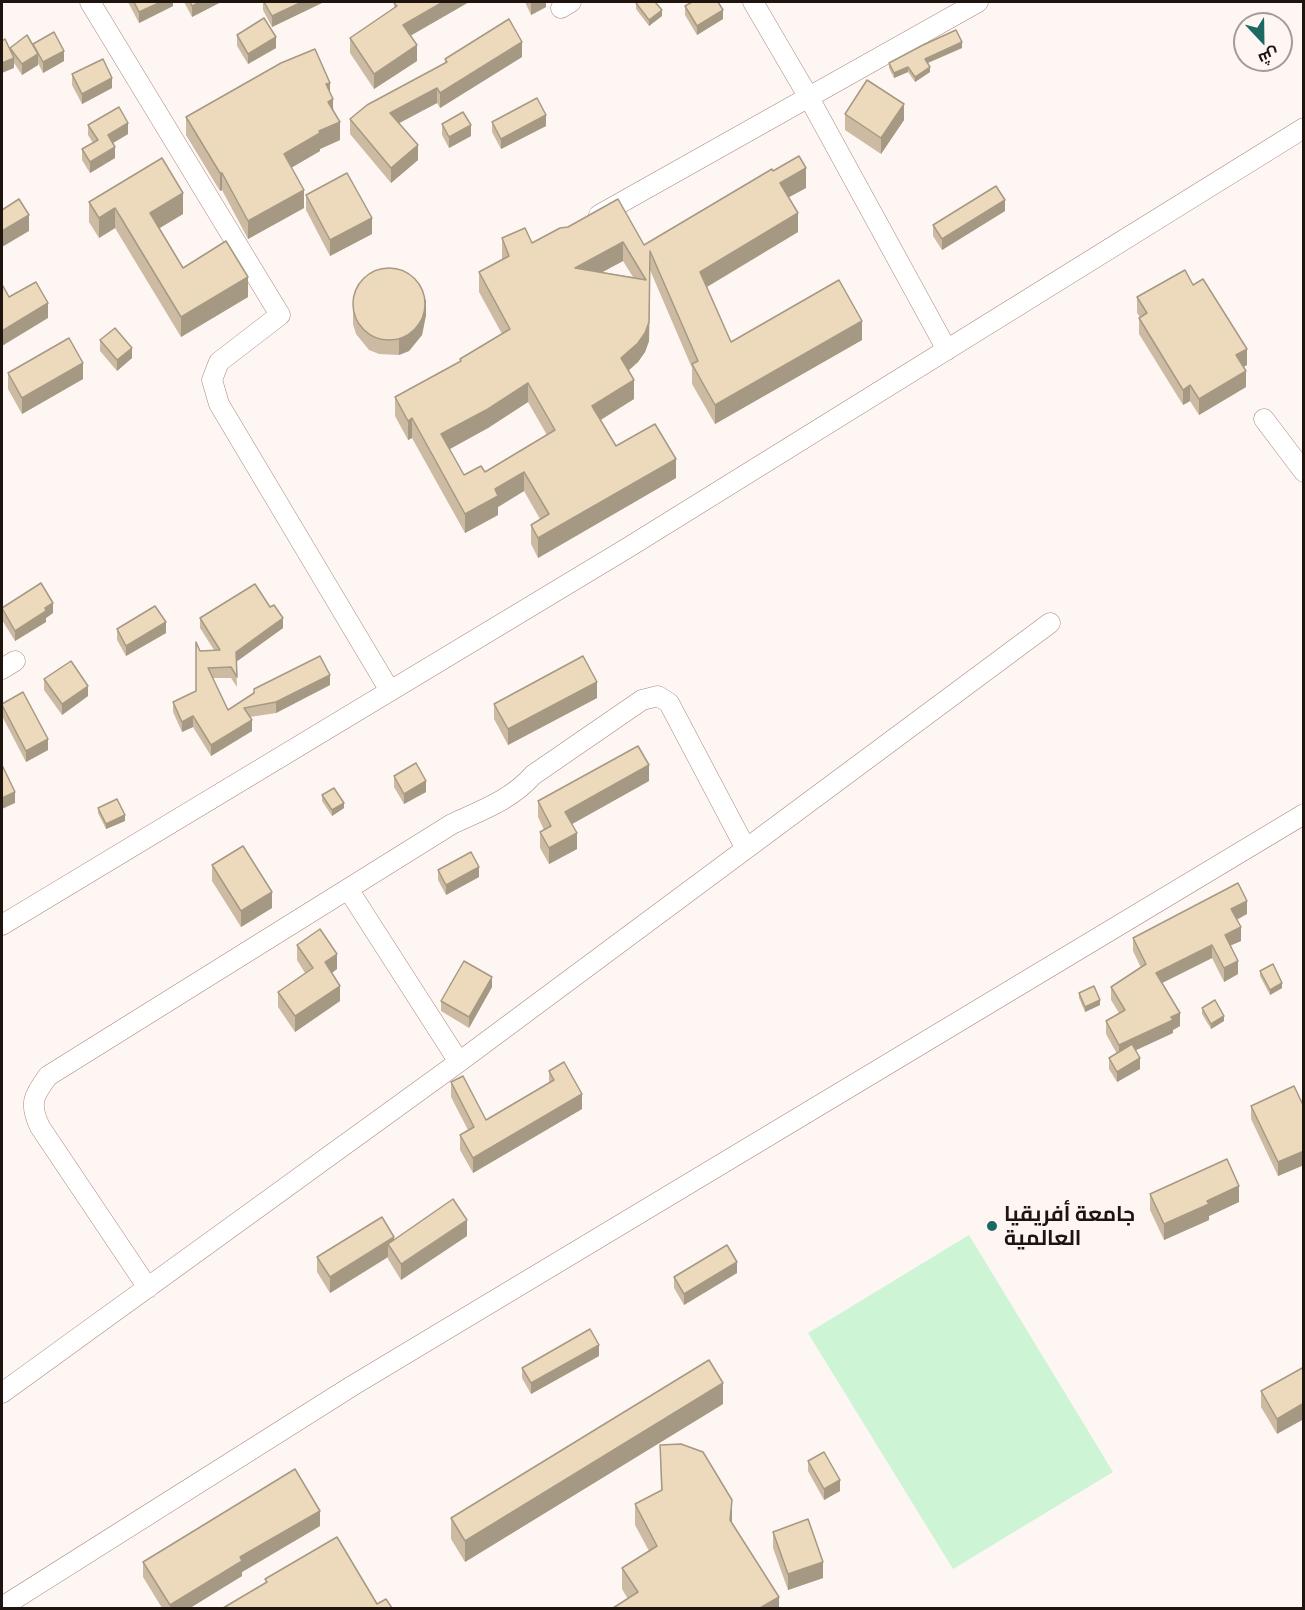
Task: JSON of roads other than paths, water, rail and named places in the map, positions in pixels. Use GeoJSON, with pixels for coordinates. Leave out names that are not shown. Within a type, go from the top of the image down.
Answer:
{"type":"FeatureCollection","features":[{"type":"Feature","properties":{"kind":"street"},"geometry":{"type":"LineString","coordinates":[[90,2],[280,315],[219,362],[212,380],[219,405],[390,691]]}},
{"type":"Feature","properties":{"kind":"street"},"geometry":{"type":"LineString","coordinates":[[753,2],[808,96],[947,350]]}},
{"type":"Feature","properties":{"kind":"street"},"geometry":{"type":"LineString","coordinates":[[582,225],[978,2]]}},
{"type":"Feature","properties":{"kind":"street"},"geometry":{"type":"LineString","coordinates":[[2,925],[609,559],[1304,128]]}},
{"type":"Feature","properties":{"kind":"street"},"geometry":{"type":"LineString","coordinates":[[1264,419],[1304,472]]}},
{"type":"Feature","properties":{"kind":"street"},"geometry":{"type":"LineString","coordinates":[[2,1393],[459,1062],[1050,623]]}},
{"type":"Feature","properties":{"kind":"street"},"geometry":{"type":"LineString","coordinates":[[148,1288],[40,1127],[34,1113],[35,1093],[48,1076],[452,824],[506,799],[533,775],[642,700],[658,696],[669,703],[746,849]]}},
{"type":"Feature","properties":{"kind":"street"},"geometry":{"type":"LineString","coordinates":[[2,1607],[352,1386],[1304,814]]}},
{"type":"Feature","properties":{"kind":"street"},"geometry":{"type":"LineString","coordinates":[[348,889],[459,1062]]}},
{"type":"Feature","properties":{"kind":"place","name":"جامعة أفريقيا العالمية"},"geometry":{"type":"Point","coordinates":[992,1226]}}]}
